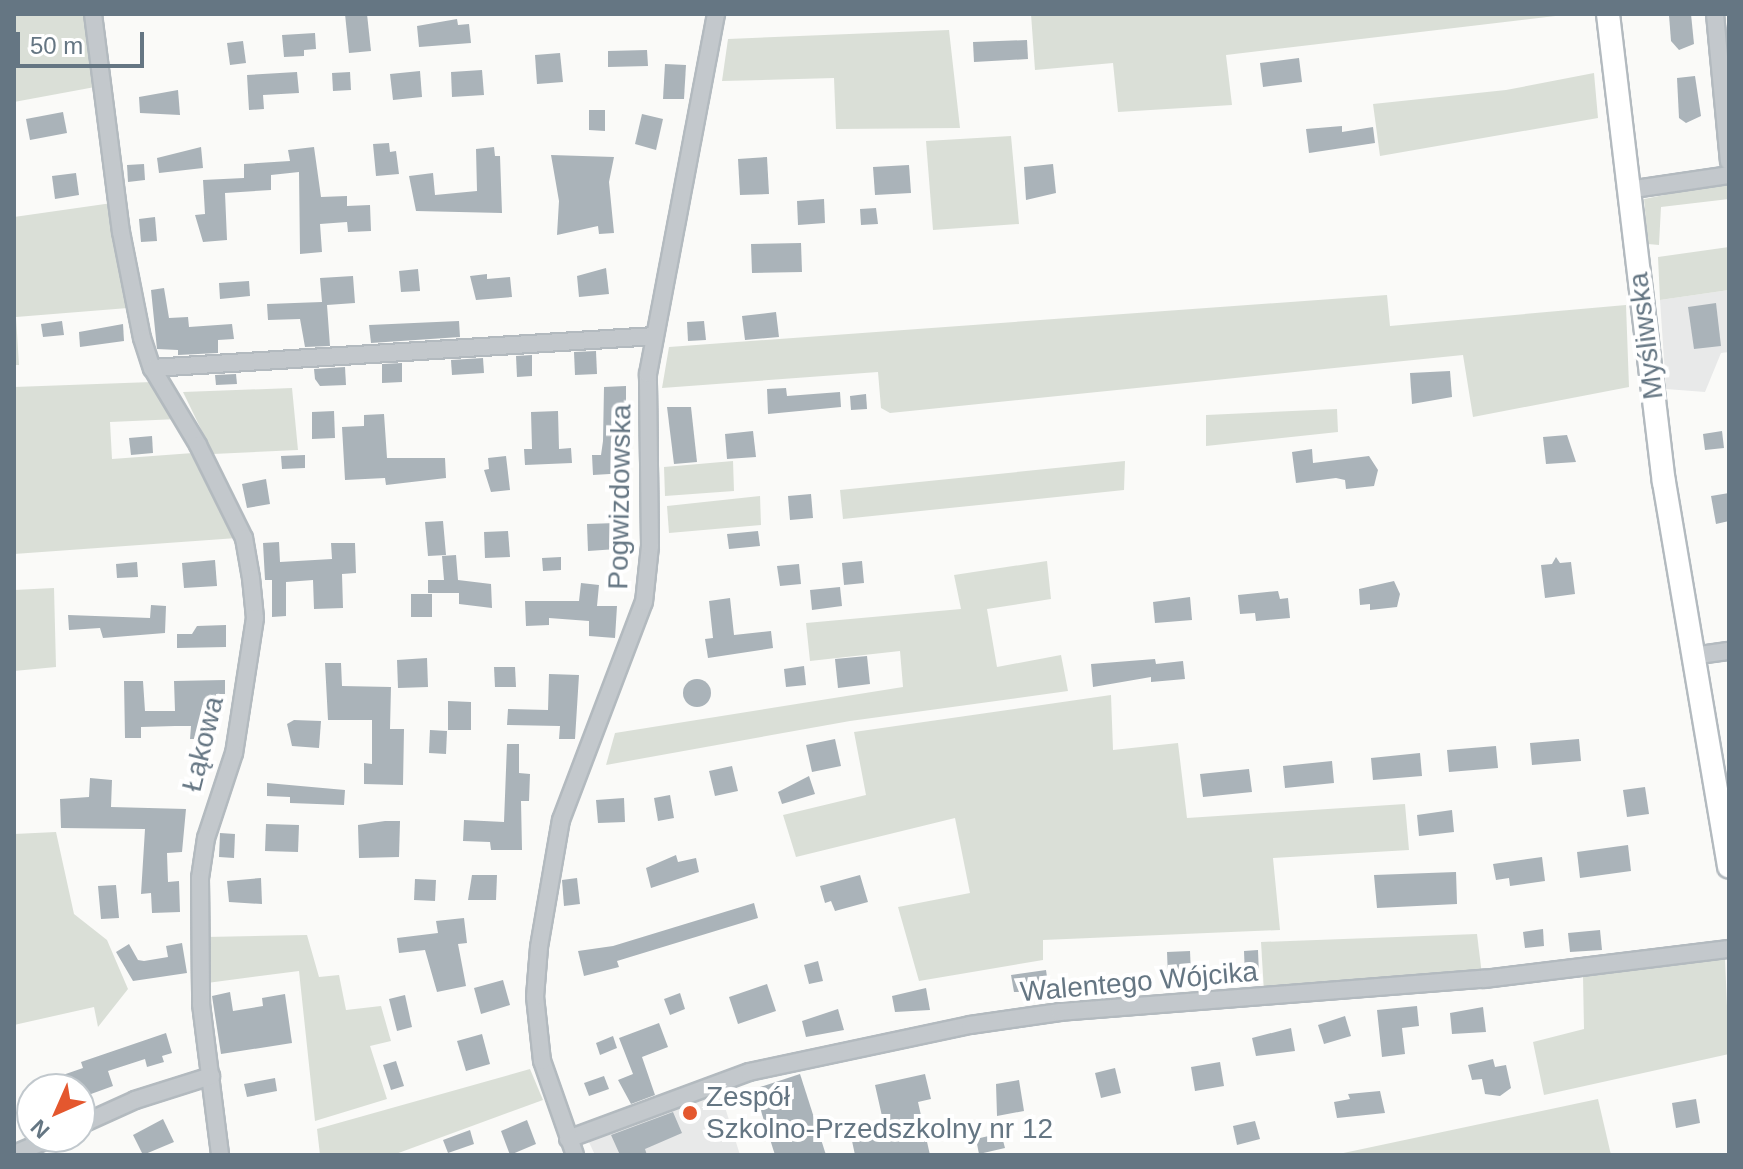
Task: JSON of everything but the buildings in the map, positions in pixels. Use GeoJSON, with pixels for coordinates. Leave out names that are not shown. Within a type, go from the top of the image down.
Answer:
{"type":"FeatureCollection","features":[{"type":"Feature","properties":{"kind":"street","name":"Łąkowa"},"geometry":{"type":"LineString","coordinates":[[93,14],[121,232],[152,368],[198,445],[244,538],[255,618],[234,753],[210,823],[200,878],[201,1004],[220,1155]]}},
{"type":"Feature","properties":{"kind":"street","name":"Pogwizdowska"},"geometry":{"type":"LineString","coordinates":[[575,1155],[542,1061],[535,997],[539,947],[561,820],[644,602],[650,546],[647,401],[655,336],[716,14]]}},
{"type":"Feature","properties":{"kind":"street","name":"Myśliwska"},"geometry":{"type":"LineString","coordinates":[[1608,14],[1653,403],[1692,656],[1729,867]]}},
{"type":"Feature","properties":{"kind":"street"},"geometry":{"type":"LineString","coordinates":[[1715,14],[1729,161]]}},
{"type":"Feature","properties":{"kind":"street"},"geometry":{"type":"LineString","coordinates":[[1628,190],[1729,175]]}},
{"type":"Feature","properties":{"kind":"street"},"geometry":{"type":"LineString","coordinates":[[152,368],[655,336]]}},
{"type":"Feature","properties":{"kind":"street"},"geometry":{"type":"LineString","coordinates":[[1692,656],[1729,651]]}},
{"type":"Feature","properties":{"kind":"street","name":"Walentego Wójcika"},"geometry":{"type":"LineString","coordinates":[[568,1139],[749,1072],[970,1025],[1071,1011],[1484,979],[1729,949]]}},
{"type":"Feature","properties":{"kind":"street"},"geometry":{"type":"LineString","coordinates":[[96,1118],[135,1100],[211,1076]]}},
{"type":"Feature","properties":{"kind":"shaded area"},"geometry":{"type":"Polygon","coordinates":[[[14,14],[85,14],[95,87],[14,102],[14,14]]]}},
{"type":"Feature","properties":{"kind":"shaded area"},"geometry":{"type":"Polygon","coordinates":[[[1031,14],[1572,14],[1226,55],[1232,105],[1118,112],[1113,63],[1035,70],[1031,14]]]}},
{"type":"Feature","properties":{"kind":"shaded area"},"geometry":{"type":"Polygon","coordinates":[[[949,30],[960,128],[836,129],[834,78],[722,81],[728,39],[949,30]]]}},
{"type":"Feature","properties":{"kind":"shaded area"},"geometry":{"type":"Polygon","coordinates":[[[1594,73],[1598,118],[1380,156],[1373,104],[1506,90],[1594,73]]]}},
{"type":"Feature","properties":{"kind":"shaded area"},"geometry":{"type":"Polygon","coordinates":[[[1011,136],[1019,224],[933,230],[926,141],[1011,136]]]}},
{"type":"Feature","properties":{"kind":"shaded area"},"geometry":{"type":"Polygon","coordinates":[[[1729,182],[1729,199],[1661,207],[1659,245],[1648,244],[1644,199],[1729,182]]]}},
{"type":"Feature","properties":{"kind":"shaded area"},"geometry":{"type":"Polygon","coordinates":[[[112,203],[116,254],[128,308],[16,317],[19,365],[14,365],[14,217],[112,203]]]}},
{"type":"Feature","properties":{"kind":"shaded area"},"geometry":{"type":"Polygon","coordinates":[[[1729,247],[1729,290],[1660,300],[1658,257],[1729,247]]]}},
{"type":"Feature","properties":{"kind":"shaded area"},"geometry":{"type":"Polygon","coordinates":[[[1729,290],[1729,352],[1721,353],[1705,392],[1666,389],[1660,300],[1729,290]]]}},
{"type":"Feature","properties":{"kind":"shaded area"},"geometry":{"type":"Polygon","coordinates":[[[1387,295],[1390,326],[1626,305],[1629,387],[1473,417],[1463,355],[890,413],[881,408],[878,372],[662,388],[669,347],[1387,295]]]}},
{"type":"Feature","properties":{"kind":"shaded area"},"geometry":{"type":"Polygon","coordinates":[[[152,382],[178,419],[110,422],[112,459],[193,453],[237,538],[14,554],[14,387],[152,382]]]}},
{"type":"Feature","properties":{"kind":"shaded area"},"geometry":{"type":"Polygon","coordinates":[[[292,388],[298,450],[213,454],[183,392],[292,388]]]}},
{"type":"Feature","properties":{"kind":"shaded area"},"geometry":{"type":"Polygon","coordinates":[[[1337,409],[1338,432],[1206,446],[1206,415],[1337,409]]]}},
{"type":"Feature","properties":{"kind":"shaded area"},"geometry":{"type":"Polygon","coordinates":[[[733,461],[734,491],[665,496],[664,467],[733,461]]]}},
{"type":"Feature","properties":{"kind":"shaded area"},"geometry":{"type":"Polygon","coordinates":[[[1125,461],[1124,490],[843,519],[840,490],[1125,461]]]}},
{"type":"Feature","properties":{"kind":"shaded area"},"geometry":{"type":"Polygon","coordinates":[[[760,496],[761,525],[669,533],[667,506],[760,496]]]}},
{"type":"Feature","properties":{"kind":"shaded area"},"geometry":{"type":"Polygon","coordinates":[[[1047,561],[1051,599],[987,609],[997,667],[1061,655],[1068,691],[850,721],[606,765],[615,733],[903,687],[900,651],[810,661],[806,623],[961,609],[954,575],[1047,561]]]}},
{"type":"Feature","properties":{"kind":"shaded area"},"geometry":{"type":"Polygon","coordinates":[[[54,588],[56,667],[14,671],[14,590],[54,588]]]}},
{"type":"Feature","properties":{"kind":"shaded area"},"geometry":{"type":"Polygon","coordinates":[[[1111,695],[1113,750],[1178,743],[1187,818],[1405,804],[1409,850],[1273,858],[1280,930],[1043,940],[1043,960],[919,981],[898,907],[970,893],[955,818],[796,857],[783,815],[866,795],[854,732],[1111,695]]]}},
{"type":"Feature","properties":{"kind":"shaded area"},"geometry":{"type":"Polygon","coordinates":[[[56,832],[74,914],[107,940],[128,989],[98,1027],[94,1007],[14,1025],[14,834],[56,832]]]}},
{"type":"Feature","properties":{"kind":"shaded area"},"geometry":{"type":"Polygon","coordinates":[[[1477,934],[1482,975],[1264,992],[1261,942],[1477,934]]]}},
{"type":"Feature","properties":{"kind":"shaded area"},"geometry":{"type":"Polygon","coordinates":[[[307,935],[319,977],[339,975],[346,1010],[381,1006],[391,1041],[370,1046],[387,1099],[315,1121],[299,971],[207,983],[205,937],[307,935]]]}},
{"type":"Feature","properties":{"kind":"shaded area"},"geometry":{"type":"Polygon","coordinates":[[[1725,958],[1729,1054],[1544,1095],[1533,1042],[1584,1029],[1583,976],[1725,958]]]}},
{"type":"Feature","properties":{"kind":"shaded area"},"geometry":{"type":"Polygon","coordinates":[[[530,1069],[543,1100],[393,1155],[320,1155],[317,1129],[530,1069]]]}},
{"type":"Feature","properties":{"kind":"shaded area","name":"Zespół Szkolno-Przedszkolny nr 12"},"geometry":{"type":"Polygon","coordinates":[[[719,1088],[740,1155],[595,1155],[587,1138],[719,1088]]]}},
{"type":"Feature","properties":{"kind":"shaded area"},"geometry":{"type":"Polygon","coordinates":[[[1598,1099],[1611,1155],[1334,1155],[1598,1099]]]}},
{"type":"Feature","properties":{"kind":"place","name":"Zespół Szkolno-Przedszkolny nr 12"},"geometry":{"type":"Point","coordinates":[690,1113]}}]}
